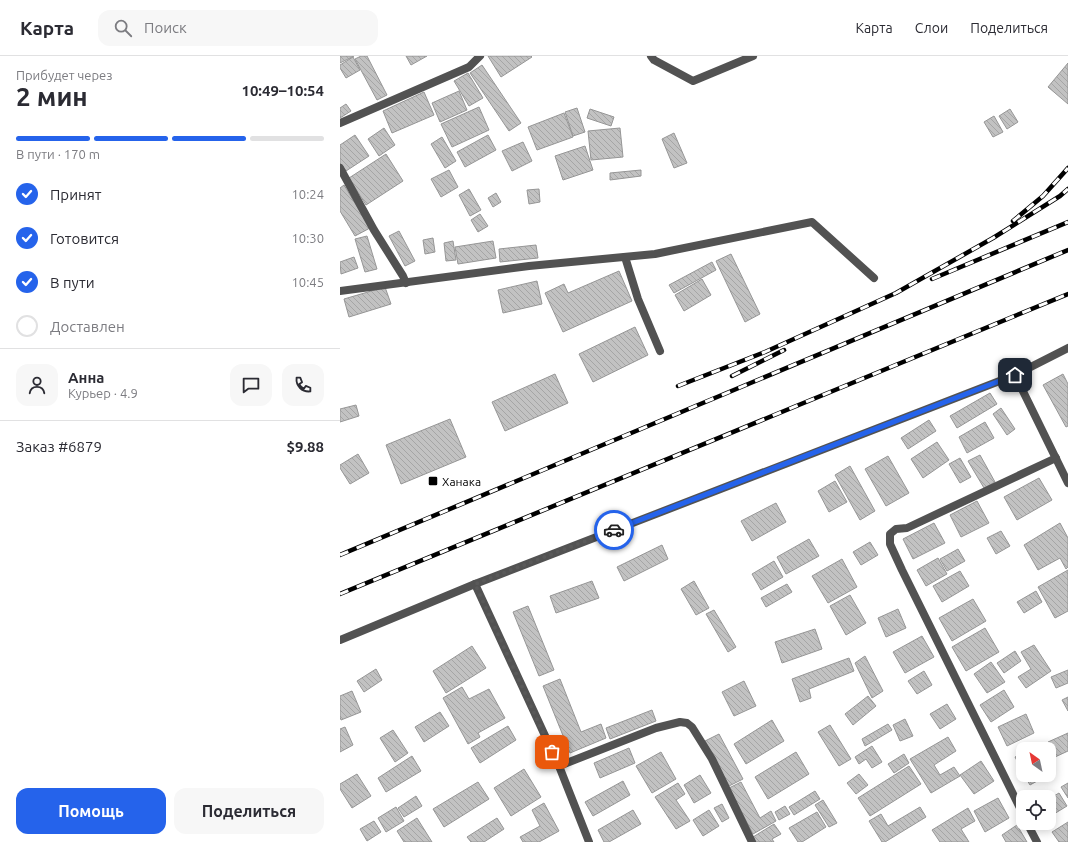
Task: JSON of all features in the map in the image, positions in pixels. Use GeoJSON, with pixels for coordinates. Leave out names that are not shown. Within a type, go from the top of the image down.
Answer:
{"type":"FeatureCollection","features":[{"type":"Feature","properties":{"kind":"street"},"geometry":{"type":"LineString","coordinates":[[340,123],[469,67],[480,56]]}},
{"type":"Feature","properties":{"kind":"street"},"geometry":{"type":"LineString","coordinates":[[651,56],[654,60],[693,80],[753,56]]}},
{"type":"Feature","properties":{"kind":"street"},"geometry":{"type":"LineString","coordinates":[[340,168],[374,230],[406,283]]}},
{"type":"Feature","properties":{"kind":"street"},"geometry":{"type":"LineString","coordinates":[[340,291],[528,266],[655,254],[812,222],[874,278]]}},
{"type":"Feature","properties":{"kind":"street"},"geometry":{"type":"LineString","coordinates":[[625,257],[638,299],[660,351]]}},
{"type":"Feature","properties":{"kind":"street"},"geometry":{"type":"LineString","coordinates":[[340,640],[475,584],[1015,375],[1068,348]]}},
{"type":"Feature","properties":{"kind":"street"},"geometry":{"type":"LineString","coordinates":[[1015,375],[1068,483]]}},
{"type":"Feature","properties":{"kind":"street"},"geometry":{"type":"LineString","coordinates":[[1016,800],[902,570],[890,544],[890,534],[896,529],[907,528],[1056,458]]}},
{"type":"Feature","properties":{"kind":"street"},"geometry":{"type":"LineString","coordinates":[[475,584],[559,766],[589,842]]}},
{"type":"Feature","properties":{"kind":"street"},"geometry":{"type":"LineString","coordinates":[[559,766],[656,728],[680,722],[687,724],[692,727],[712,759],[752,842]]}},
{"type":"Feature","properties":{"kind":"street"},"geometry":{"type":"LineString","coordinates":[[1031,830],[1037,842]]}},
{"type":"Feature","properties":{"kind":"building"},"geometry":{"type":"Polygon","coordinates":[[[340,56],[354,56],[340,63],[340,56]]]}},
{"type":"Feature","properties":{"kind":"building"},"geometry":{"type":"Polygon","coordinates":[[[361,56],[367,56],[387,95],[377,100],[355,59],[361,56]]]}},
{"type":"Feature","properties":{"kind":"building"},"geometry":{"type":"Polygon","coordinates":[[[406,56],[427,56],[411,65],[406,56]]]}},
{"type":"Feature","properties":{"kind":"building"},"geometry":{"type":"Polygon","coordinates":[[[488,56],[531,56],[532,57],[501,77],[488,56]]]}},
{"type":"Feature","properties":{"kind":"building"},"geometry":{"type":"Polygon","coordinates":[[[353,57],[360,70],[346,78],[340,68],[340,65],[353,57]]]}},
{"type":"Feature","properties":{"kind":"building"},"geometry":{"type":"Polygon","coordinates":[[[1068,63],[1068,104],[1048,87],[1068,63]]]}},
{"type":"Feature","properties":{"kind":"building"},"geometry":{"type":"Polygon","coordinates":[[[482,65],[521,123],[509,131],[470,73],[482,65]]]}},
{"type":"Feature","properties":{"kind":"building"},"geometry":{"type":"Polygon","coordinates":[[[468,73],[483,98],[469,106],[454,81],[468,73]]]}},
{"type":"Feature","properties":{"kind":"building"},"geometry":{"type":"Polygon","coordinates":[[[459,91],[467,110],[440,122],[432,103],[459,91]]]}},
{"type":"Feature","properties":{"kind":"building"},"geometry":{"type":"Polygon","coordinates":[[[424,92],[434,115],[392,133],[383,111],[424,92]]]}},
{"type":"Feature","properties":{"kind":"building"},"geometry":{"type":"Polygon","coordinates":[[[346,104],[351,111],[340,118],[340,108],[346,104]]]}},
{"type":"Feature","properties":{"kind":"building"},"geometry":{"type":"Polygon","coordinates":[[[479,107],[489,130],[452,147],[441,124],[479,107]]]}},
{"type":"Feature","properties":{"kind":"building"},"geometry":{"type":"Polygon","coordinates":[[[577,108],[585,132],[573,136],[565,112],[577,108]]]}},
{"type":"Feature","properties":{"kind":"building"},"geometry":{"type":"Polygon","coordinates":[[[590,109],[614,117],[611,126],[587,118],[590,109]]]}},
{"type":"Feature","properties":{"kind":"building"},"geometry":{"type":"Polygon","coordinates":[[[1010,109],[1018,122],[1007,129],[999,116],[1010,109]]]}},
{"type":"Feature","properties":{"kind":"building"},"geometry":{"type":"Polygon","coordinates":[[[564,113],[573,137],[537,150],[528,127],[564,113]]]}},
{"type":"Feature","properties":{"kind":"building"},"geometry":{"type":"Polygon","coordinates":[[[994,116],[1003,132],[993,137],[984,122],[994,116]]]}},
{"type":"Feature","properties":{"kind":"building"},"geometry":{"type":"Polygon","coordinates":[[[384,128],[395,145],[379,156],[368,139],[384,128]]]}},
{"type":"Feature","properties":{"kind":"building"},"geometry":{"type":"Polygon","coordinates":[[[620,128],[623,157],[591,160],[588,131],[620,128]]]}},
{"type":"Feature","properties":{"kind":"building"},"geometry":{"type":"Polygon","coordinates":[[[674,133],[687,163],[674,168],[662,139],[674,133]]]}},
{"type":"Feature","properties":{"kind":"building"},"geometry":{"type":"Polygon","coordinates":[[[355,135],[369,156],[346,171],[340,163],[340,145],[355,135]]]}},
{"type":"Feature","properties":{"kind":"building"},"geometry":{"type":"Polygon","coordinates":[[[488,135],[496,150],[465,167],[457,152],[488,135]]]}},
{"type":"Feature","properties":{"kind":"building"},"geometry":{"type":"Polygon","coordinates":[[[442,137],[456,161],[445,168],[431,144],[442,137]]]}},
{"type":"Feature","properties":{"kind":"building"},"geometry":{"type":"Polygon","coordinates":[[[523,142],[532,161],[512,171],[502,151],[523,142]]]}},
{"type":"Feature","properties":{"kind":"building"},"geometry":{"type":"Polygon","coordinates":[[[585,146],[593,170],[563,180],[555,156],[585,146]]]}},
{"type":"Feature","properties":{"kind":"building"},"geometry":{"type":"Polygon","coordinates":[[[386,154],[403,181],[366,205],[349,178],[386,154]]]}},
{"type":"Feature","properties":{"kind":"building"},"geometry":{"type":"Polygon","coordinates":[[[449,170],[458,187],[441,197],[431,179],[449,170]]]}},
{"type":"Feature","properties":{"kind":"building"},"geometry":{"type":"Polygon","coordinates":[[[641,170],[641,176],[610,180],[610,173],[641,170]]]}},
{"type":"Feature","properties":{"kind":"building"},"geometry":{"type":"Polygon","coordinates":[[[344,185],[370,228],[355,236],[340,211],[340,188],[344,185]]]}},
{"type":"Feature","properties":{"kind":"building"},"geometry":{"type":"Polygon","coordinates":[[[469,189],[481,210],[470,216],[459,195],[469,189]]]}},
{"type":"Feature","properties":{"kind":"building"},"geometry":{"type":"Polygon","coordinates":[[[539,189],[540,202],[529,204],[527,190],[539,189]]]}},
{"type":"Feature","properties":{"kind":"building"},"geometry":{"type":"Polygon","coordinates":[[[496,193],[501,202],[493,207],[488,198],[496,193]]]}},
{"type":"Feature","properties":{"kind":"building"},"geometry":{"type":"Polygon","coordinates":[[[480,214],[488,226],[478,232],[471,220],[480,214]]]}},
{"type":"Feature","properties":{"kind":"building"},"geometry":{"type":"Polygon","coordinates":[[[399,231],[415,261],[405,266],[389,236],[399,231]]]}},
{"type":"Feature","properties":{"kind":"building"},"geometry":{"type":"Polygon","coordinates":[[[367,236],[377,269],[365,272],[355,239],[367,236]]]}},
{"type":"Feature","properties":{"kind":"building"},"geometry":{"type":"Polygon","coordinates":[[[433,238],[435,252],[425,254],[423,240],[433,238]]]}},
{"type":"Feature","properties":{"kind":"building"},"geometry":{"type":"Polygon","coordinates":[[[453,241],[456,260],[446,261],[444,243],[453,241]]]}},
{"type":"Feature","properties":{"kind":"building"},"geometry":{"type":"Polygon","coordinates":[[[493,241],[496,258],[458,264],[455,247],[493,241]]]}},
{"type":"Feature","properties":{"kind":"building"},"geometry":{"type":"Polygon","coordinates":[[[536,245],[538,258],[500,262],[499,249],[536,245]]]}},
{"type":"Feature","properties":{"kind":"building"},"geometry":{"type":"Polygon","coordinates":[[[731,254],[760,314],[745,322],[716,261],[731,254]]]}},
{"type":"Feature","properties":{"kind":"building"},"geometry":{"type":"Polygon","coordinates":[[[354,257],[358,268],[341,274],[340,262],[354,257]]]}},
{"type":"Feature","properties":{"kind":"building"},"geometry":{"type":"Polygon","coordinates":[[[712,262],[716,270],[674,293],[669,285],[712,262]]]}},
{"type":"Feature","properties":{"kind":"building"},"geometry":{"type":"Polygon","coordinates":[[[619,271],[632,301],[563,332],[545,293],[564,284],[568,293],[619,271]]]}},
{"type":"Feature","properties":{"kind":"building"},"geometry":{"type":"Polygon","coordinates":[[[702,279],[711,295],[684,311],[675,295],[702,279]]]}},
{"type":"Feature","properties":{"kind":"building"},"geometry":{"type":"Polygon","coordinates":[[[537,281],[542,304],[503,313],[498,290],[537,281]]]}},
{"type":"Feature","properties":{"kind":"building"},"geometry":{"type":"Polygon","coordinates":[[[385,287],[391,304],[349,317],[344,299],[385,287]]]}},
{"type":"Feature","properties":{"kind":"building"},"geometry":{"type":"Polygon","coordinates":[[[635,327],[648,355],[593,382],[579,354],[635,327]]]}},
{"type":"Feature","properties":{"kind":"building"},"geometry":{"type":"Polygon","coordinates":[[[555,374],[568,403],[505,431],[492,402],[555,374]]]}},
{"type":"Feature","properties":{"kind":"building"},"geometry":{"type":"Polygon","coordinates":[[[1063,374],[1068,384],[1068,426],[1066,427],[1043,385],[1063,374]]]}},
{"type":"Feature","properties":{"kind":"building"},"geometry":{"type":"Polygon","coordinates":[[[990,393],[997,404],[957,428],[950,416],[990,393]]]}},
{"type":"Feature","properties":{"kind":"building"},"geometry":{"type":"Polygon","coordinates":[[[356,405],[359,416],[340,422],[340,409],[356,405]]]}},
{"type":"Feature","properties":{"kind":"building"},"geometry":{"type":"Polygon","coordinates":[[[1001,408],[1015,429],[1007,435],[993,414],[1001,408]]]}},
{"type":"Feature","properties":{"kind":"building"},"geometry":{"type":"Polygon","coordinates":[[[450,419],[466,457],[401,484],[386,445],[450,419]]]}},
{"type":"Feature","properties":{"kind":"building"},"geometry":{"type":"Polygon","coordinates":[[[929,420],[936,431],[908,449],[901,438],[929,420]]]}},
{"type":"Feature","properties":{"kind":"building"},"geometry":{"type":"Polygon","coordinates":[[[985,422],[994,438],[967,453],[959,437],[985,422]]]}},
{"type":"Feature","properties":{"kind":"building"},"geometry":{"type":"Polygon","coordinates":[[[937,442],[949,460],[923,478],[911,459],[937,442]]]}},
{"type":"Feature","properties":{"kind":"building"},"geometry":{"type":"Polygon","coordinates":[[[358,454],[369,473],[350,484],[340,468],[340,465],[358,454]]]}},
{"type":"Feature","properties":{"kind":"building"},"geometry":{"type":"Polygon","coordinates":[[[980,455],[995,482],[984,488],[968,461],[980,455]]]}},
{"type":"Feature","properties":{"kind":"building"},"geometry":{"type":"Polygon","coordinates":[[[888,456],[909,493],[886,506],[865,469],[888,456]]]}},
{"type":"Feature","properties":{"kind":"building"},"geometry":{"type":"Polygon","coordinates":[[[960,458],[971,477],[960,483],[949,464],[960,458]]]}},
{"type":"Feature","properties":{"kind":"building"},"geometry":{"type":"Polygon","coordinates":[[[850,466],[875,511],[860,520],[835,475],[850,466]]]}},
{"type":"Feature","properties":{"kind":"building"},"geometry":{"type":"Polygon","coordinates":[[[1039,478],[1052,500],[1017,520],[1004,497],[1039,478]]]}},
{"type":"Feature","properties":{"kind":"building"},"geometry":{"type":"Polygon","coordinates":[[[835,481],[847,502],[829,512],[818,491],[835,481]]]}},
{"type":"Feature","properties":{"kind":"building"},"geometry":{"type":"Polygon","coordinates":[[[977,501],[989,523],[961,537],[950,515],[977,501]]]}},
{"type":"Feature","properties":{"kind":"building"},"geometry":{"type":"Polygon","coordinates":[[[776,503],[786,522],[752,541],[741,521],[776,503]]]}},
{"type":"Feature","properties":{"kind":"building"},"geometry":{"type":"Polygon","coordinates":[[[934,523],[945,543],[913,559],[903,539],[934,523]]]}},
{"type":"Feature","properties":{"kind":"building"},"geometry":{"type":"Polygon","coordinates":[[[1060,523],[1068,538],[1068,567],[1066,569],[1060,558],[1038,570],[1024,545],[1060,523]]]}},
{"type":"Feature","properties":{"kind":"building"},"geometry":{"type":"Polygon","coordinates":[[[1001,531],[1010,546],[996,554],[987,538],[1001,531]]]}},
{"type":"Feature","properties":{"kind":"building"},"geometry":{"type":"Polygon","coordinates":[[[809,539],[819,556],[786,574],[777,557],[809,539]]]}},
{"type":"Feature","properties":{"kind":"building"},"geometry":{"type":"Polygon","coordinates":[[[870,542],[878,555],[861,565],[853,552],[870,542]]]}},
{"type":"Feature","properties":{"kind":"building"},"geometry":{"type":"Polygon","coordinates":[[[662,545],[668,559],[624,581],[617,567],[662,545]]]}},
{"type":"Feature","properties":{"kind":"building"},"geometry":{"type":"Polygon","coordinates":[[[958,549],[965,561],[947,571],[940,559],[958,549]]]}},
{"type":"Feature","properties":{"kind":"building"},"geometry":{"type":"Polygon","coordinates":[[[938,558],[947,574],[926,586],[917,570],[938,558]]]}},
{"type":"Feature","properties":{"kind":"building"},"geometry":{"type":"Polygon","coordinates":[[[842,559],[857,587],[828,603],[812,576],[842,559]]]}},
{"type":"Feature","properties":{"kind":"building"},"geometry":{"type":"Polygon","coordinates":[[[774,561],[783,577],[761,590],[752,574],[774,561]]]}},
{"type":"Feature","properties":{"kind":"building"},"geometry":{"type":"Polygon","coordinates":[[[1068,570],[1068,611],[1055,618],[1038,587],[1068,570]]]}},
{"type":"Feature","properties":{"kind":"building"},"geometry":{"type":"Polygon","coordinates":[[[960,571],[969,586],[942,602],[933,586],[960,571]]]}},
{"type":"Feature","properties":{"kind":"building"},"geometry":{"type":"Polygon","coordinates":[[[592,581],[599,598],[556,613],[550,596],[592,581]]]}},
{"type":"Feature","properties":{"kind":"building"},"geometry":{"type":"Polygon","coordinates":[[[694,581],[709,608],[696,615],[681,589],[694,581]]]}},
{"type":"Feature","properties":{"kind":"building"},"geometry":{"type":"Polygon","coordinates":[[[787,584],[792,592],[766,607],[761,598],[787,584]]]}},
{"type":"Feature","properties":{"kind":"building"},"geometry":{"type":"Polygon","coordinates":[[[1036,591],[1042,602],[1024,613],[1017,602],[1036,591]]]}},
{"type":"Feature","properties":{"kind":"building"},"geometry":{"type":"Polygon","coordinates":[[[850,595],[866,623],[846,635],[830,606],[850,595]]]}},
{"type":"Feature","properties":{"kind":"building"},"geometry":{"type":"Polygon","coordinates":[[[973,599],[986,621],[952,641],[939,618],[973,599]]]}},
{"type":"Feature","properties":{"kind":"building"},"geometry":{"type":"Polygon","coordinates":[[[528,606],[554,670],[539,676],[513,612],[528,606]]]}},
{"type":"Feature","properties":{"kind":"building"},"geometry":{"type":"Polygon","coordinates":[[[898,609],[906,628],[886,637],[878,618],[898,609]]]}},
{"type":"Feature","properties":{"kind":"building"},"geometry":{"type":"Polygon","coordinates":[[[714,610],[736,647],[728,652],[706,614],[714,610]]]}},
{"type":"Feature","properties":{"kind":"building"},"geometry":{"type":"Polygon","coordinates":[[[985,628],[999,652],[966,671],[952,647],[985,628]]]}},
{"type":"Feature","properties":{"kind":"building"},"geometry":{"type":"Polygon","coordinates":[[[815,629],[822,649],[782,663],[775,642],[815,629]]]}},
{"type":"Feature","properties":{"kind":"building"},"geometry":{"type":"Polygon","coordinates":[[[922,636],[934,657],[905,673],[893,652],[922,636]]]}},
{"type":"Feature","properties":{"kind":"building"},"geometry":{"type":"Polygon","coordinates":[[[1034,645],[1051,671],[1026,688],[1018,677],[1031,669],[1021,652],[1034,645]]]}},
{"type":"Feature","properties":{"kind":"building"},"geometry":{"type":"Polygon","coordinates":[[[472,646],[486,668],[446,693],[433,671],[472,646]]]}},
{"type":"Feature","properties":{"kind":"building"},"geometry":{"type":"Polygon","coordinates":[[[1015,651],[1021,661],[1004,673],[997,663],[1015,651]]]}},
{"type":"Feature","properties":{"kind":"building"},"geometry":{"type":"Polygon","coordinates":[[[865,656],[883,691],[872,698],[855,663],[865,656]]]}},
{"type":"Feature","properties":{"kind":"building"},"geometry":{"type":"Polygon","coordinates":[[[849,658],[854,671],[809,689],[811,698],[800,702],[792,679],[849,658]]]}},
{"type":"Feature","properties":{"kind":"building"},"geometry":{"type":"Polygon","coordinates":[[[991,662],[1005,682],[987,693],[974,674],[991,662]]]}},
{"type":"Feature","properties":{"kind":"building"},"geometry":{"type":"Polygon","coordinates":[[[376,669],[382,680],[364,692],[357,681],[376,669]]]}},
{"type":"Feature","properties":{"kind":"building"},"geometry":{"type":"Polygon","coordinates":[[[1068,670],[1068,683],[1056,688],[1051,677],[1068,670]]]}},
{"type":"Feature","properties":{"kind":"building"},"geometry":{"type":"Polygon","coordinates":[[[924,671],[932,685],[917,694],[908,681],[924,671]]]}},
{"type":"Feature","properties":{"kind":"building"},"geometry":{"type":"Polygon","coordinates":[[[560,679],[581,732],[601,724],[606,738],[570,753],[543,686],[560,679]]]}},
{"type":"Feature","properties":{"kind":"building"},"geometry":{"type":"Polygon","coordinates":[[[744,681],[756,706],[734,716],[722,692],[744,681]]]}},
{"type":"Feature","properties":{"kind":"building"},"geometry":{"type":"Polygon","coordinates":[[[462,687],[469,699],[489,689],[505,718],[478,733],[480,737],[468,744],[443,698],[462,687]]]}},
{"type":"Feature","properties":{"kind":"building"},"geometry":{"type":"Polygon","coordinates":[[[1004,690],[1014,707],[991,722],[980,705],[1004,690]]]}},
{"type":"Feature","properties":{"kind":"building"},"geometry":{"type":"Polygon","coordinates":[[[352,691],[361,712],[341,720],[340,696],[352,691]]]}},
{"type":"Feature","properties":{"kind":"building"},"geometry":{"type":"Polygon","coordinates":[[[868,696],[876,706],[853,725],[845,714],[868,696]]]}},
{"type":"Feature","properties":{"kind":"building"},"geometry":{"type":"Polygon","coordinates":[[[1068,697],[1068,711],[1062,700],[1068,697]]]}},
{"type":"Feature","properties":{"kind":"building"},"geometry":{"type":"Polygon","coordinates":[[[947,704],[956,719],[940,729],[930,714],[947,704]]]}},
{"type":"Feature","properties":{"kind":"building"},"geometry":{"type":"Polygon","coordinates":[[[652,710],[656,721],[610,739],[606,728],[652,710]]]}},
{"type":"Feature","properties":{"kind":"building"},"geometry":{"type":"Polygon","coordinates":[[[440,712],[449,726],[424,742],[415,727],[440,712]]]}},
{"type":"Feature","properties":{"kind":"building"},"geometry":{"type":"Polygon","coordinates":[[[1026,714],[1034,733],[1007,746],[998,727],[1026,714]]]}},
{"type":"Feature","properties":{"kind":"building"},"geometry":{"type":"Polygon","coordinates":[[[905,719],[913,736],[900,741],[893,725],[905,719]]]}},
{"type":"Feature","properties":{"kind":"building"},"geometry":{"type":"Polygon","coordinates":[[[772,720],[784,741],[746,764],[734,744],[772,720]]]}},
{"type":"Feature","properties":{"kind":"building"},"geometry":{"type":"Polygon","coordinates":[[[888,724],[892,730],[865,746],[862,739],[888,724]]]}},
{"type":"Feature","properties":{"kind":"building"},"geometry":{"type":"Polygon","coordinates":[[[830,725],[851,759],[839,766],[818,732],[830,725]]]}},
{"type":"Feature","properties":{"kind":"building"},"geometry":{"type":"Polygon","coordinates":[[[508,726],[516,740],[480,763],[471,748],[508,726]]]}},
{"type":"Feature","properties":{"kind":"building"},"geometry":{"type":"Polygon","coordinates":[[[345,727],[353,745],[340,752],[340,729],[345,727]]]}},
{"type":"Feature","properties":{"kind":"building"},"geometry":{"type":"Polygon","coordinates":[[[393,730],[408,753],[395,762],[380,738],[393,730]]]}},
{"type":"Feature","properties":{"kind":"building"},"geometry":{"type":"Polygon","coordinates":[[[1068,733],[1068,751],[1056,757],[1056,742],[1048,742],[1068,733]]]}},
{"type":"Feature","properties":{"kind":"building"},"geometry":{"type":"Polygon","coordinates":[[[719,734],[743,779],[729,786],[705,741],[719,734]]]}},
{"type":"Feature","properties":{"kind":"building"},"geometry":{"type":"Polygon","coordinates":[[[948,737],[956,751],[934,765],[940,775],[954,767],[960,776],[931,793],[910,759],[948,737]]]}},
{"type":"Feature","properties":{"kind":"building"},"geometry":{"type":"Polygon","coordinates":[[[872,746],[882,762],[872,768],[866,759],[859,764],[855,757],[872,746]]]}},
{"type":"Feature","properties":{"kind":"building"},"geometry":{"type":"Polygon","coordinates":[[[629,748],[635,763],[600,778],[594,763],[629,748]]]}},
{"type":"Feature","properties":{"kind":"building"},"geometry":{"type":"Polygon","coordinates":[[[661,752],[676,779],[652,793],[636,766],[661,752]]]}},
{"type":"Feature","properties":{"kind":"building"},"geometry":{"type":"Polygon","coordinates":[[[796,752],[809,774],[768,799],[755,777],[796,752]]]}},
{"type":"Feature","properties":{"kind":"building"},"geometry":{"type":"Polygon","coordinates":[[[904,754],[909,763],[894,773],[888,764],[904,754]]]}},
{"type":"Feature","properties":{"kind":"building"},"geometry":{"type":"Polygon","coordinates":[[[412,756],[421,771],[386,792],[378,778],[412,756]]]}},
{"type":"Feature","properties":{"kind":"building"},"geometry":{"type":"Polygon","coordinates":[[[981,761],[994,781],[974,794],[960,775],[981,761]]]}},
{"type":"Feature","properties":{"kind":"building"},"geometry":{"type":"Polygon","coordinates":[[[909,766],[921,784],[870,816],[858,798],[909,766]]]}},
{"type":"Feature","properties":{"kind":"building"},"geometry":{"type":"Polygon","coordinates":[[[524,769],[541,797],[511,816],[494,788],[524,769]]]}},
{"type":"Feature","properties":{"kind":"building"},"geometry":{"type":"Polygon","coordinates":[[[357,774],[371,796],[352,808],[340,789],[340,784],[357,774]]]}},
{"type":"Feature","properties":{"kind":"building"},"geometry":{"type":"Polygon","coordinates":[[[859,774],[868,785],[856,794],[847,783],[859,774]]]}},
{"type":"Feature","properties":{"kind":"building"},"geometry":{"type":"Polygon","coordinates":[[[700,775],[711,793],[694,803],[684,785],[700,775]]]}},
{"type":"Feature","properties":{"kind":"building"},"geometry":{"type":"Polygon","coordinates":[[[623,781],[630,795],[593,816],[585,802],[623,781]]]}},
{"type":"Feature","properties":{"kind":"building"},"geometry":{"type":"Polygon","coordinates":[[[478,782],[489,799],[444,827],[433,809],[478,782]]]}},
{"type":"Feature","properties":{"kind":"building"},"geometry":{"type":"Polygon","coordinates":[[[741,782],[760,818],[771,811],[776,821],[753,834],[729,788],[741,782]]]}},
{"type":"Feature","properties":{"kind":"building"},"geometry":{"type":"Polygon","coordinates":[[[1028,782],[1035,782],[1030,785],[1028,782]]]}},
{"type":"Feature","properties":{"kind":"building"},"geometry":{"type":"Polygon","coordinates":[[[678,783],[685,794],[676,800],[690,821],[676,829],[655,797],[678,783]]]}},
{"type":"Feature","properties":{"kind":"building"},"geometry":{"type":"Polygon","coordinates":[[[1068,783],[1068,798],[1061,787],[1068,783]]]}},
{"type":"Feature","properties":{"kind":"building"},"geometry":{"type":"Polygon","coordinates":[[[815,791],[820,799],[794,815],[789,807],[815,791]]]}},
{"type":"Feature","properties":{"kind":"building"},"geometry":{"type":"Polygon","coordinates":[[[1059,793],[1067,806],[1056,813],[1056,795],[1059,793]]]}},
{"type":"Feature","properties":{"kind":"building"},"geometry":{"type":"Polygon","coordinates":[[[416,796],[422,806],[404,817],[398,808],[416,796]]]}},
{"type":"Feature","properties":{"kind":"building"},"geometry":{"type":"Polygon","coordinates":[[[998,798],[1009,818],[985,832],[974,811],[998,798]]]}},
{"type":"Feature","properties":{"kind":"building"},"geometry":{"type":"Polygon","coordinates":[[[823,800],[837,823],[829,827],[815,805],[823,800]]]}},
{"type":"Feature","properties":{"kind":"building"},"geometry":{"type":"Polygon","coordinates":[[[544,803],[559,831],[539,842],[523,842],[520,837],[540,826],[532,810],[544,803]]]}},
{"type":"Feature","properties":{"kind":"building"},"geometry":{"type":"Polygon","coordinates":[[[722,804],[729,818],[722,822],[714,808],[722,804]]]}},
{"type":"Feature","properties":{"kind":"building"},"geometry":{"type":"Polygon","coordinates":[[[785,806],[790,814],[779,820],[775,812],[785,806]]]}},
{"type":"Feature","properties":{"kind":"building"},"geometry":{"type":"Polygon","coordinates":[[[396,807],[404,821],[386,832],[378,818],[396,807]]]}},
{"type":"Feature","properties":{"kind":"building"},"geometry":{"type":"Polygon","coordinates":[[[920,807],[926,817],[885,842],[882,842],[869,821],[881,814],[888,826],[920,807]]]}},
{"type":"Feature","properties":{"kind":"building"},"geometry":{"type":"Polygon","coordinates":[[[968,808],[975,821],[961,829],[969,842],[940,842],[932,830],[968,808]]]}},
{"type":"Feature","properties":{"kind":"building"},"geometry":{"type":"Polygon","coordinates":[[[633,810],[641,824],[609,842],[604,842],[598,830],[633,810]]]}},
{"type":"Feature","properties":{"kind":"building"},"geometry":{"type":"Polygon","coordinates":[[[709,810],[719,826],[703,836],[693,820],[709,810]]]}},
{"type":"Feature","properties":{"kind":"building"},"geometry":{"type":"Polygon","coordinates":[[[817,812],[826,827],[802,842],[798,842],[789,828],[817,812]]]}},
{"type":"Feature","properties":{"kind":"building"},"geometry":{"type":"Polygon","coordinates":[[[417,818],[432,842],[404,842],[397,831],[417,818]]]}},
{"type":"Feature","properties":{"kind":"building"},"geometry":{"type":"Polygon","coordinates":[[[497,818],[504,829],[484,842],[471,842],[467,837],[497,818]]]}},
{"type":"Feature","properties":{"kind":"building"},"geometry":{"type":"Polygon","coordinates":[[[374,821],[381,832],[367,841],[360,829],[374,821]]]}},
{"type":"Feature","properties":{"kind":"building"},"geometry":{"type":"Polygon","coordinates":[[[1068,822],[1068,842],[1059,842],[1052,832],[1068,822]]]}},
{"type":"Feature","properties":{"kind":"building"},"geometry":{"type":"Polygon","coordinates":[[[774,824],[781,834],[772,839],[774,842],[756,842],[753,837],[774,824]]]}},
{"type":"Feature","properties":{"kind":"building"},"geometry":{"type":"Polygon","coordinates":[[[1016,826],[1016,830],[1020,830],[1027,842],[1006,842],[1002,835],[1016,826]]]}},
{"type":"Feature","properties":{"kind":"railway"},"geometry":{"type":"LineString","coordinates":[[1013,221],[1043,196],[1068,168]]}},
{"type":"Feature","properties":{"kind":"railway"},"geometry":{"type":"LineString","coordinates":[[678,386],[765,352],[896,293],[993,238],[1060,196],[1068,189]]}},
{"type":"Feature","properties":{"kind":"railway"},"geometry":{"type":"LineString","coordinates":[[932,279],[1068,222]]}},
{"type":"Feature","properties":{"kind":"railway"},"geometry":{"type":"LineString","coordinates":[[340,555],[1068,250]]}},
{"type":"Feature","properties":{"kind":"railway"},"geometry":{"type":"LineString","coordinates":[[340,594],[1068,294]]}},
{"type":"Feature","properties":{"kind":"railway"},"geometry":{"type":"LineString","coordinates":[[732,376],[784,350]]}},
{"type":"Feature","properties":{"kind":"way so far"},"geometry":{"type":"LineString","coordinates":[[552,752],[475,584],[614,530]]}},
{"type":"Feature","properties":{"kind":"place","name":"Ханака"},"geometry":{"type":"Point","coordinates":[433,481]}},
{"type":"Feature","properties":{"kind":"route"},"geometry":{"type":"LineString","coordinates":[[614,530],[1015,375]]}}]}
